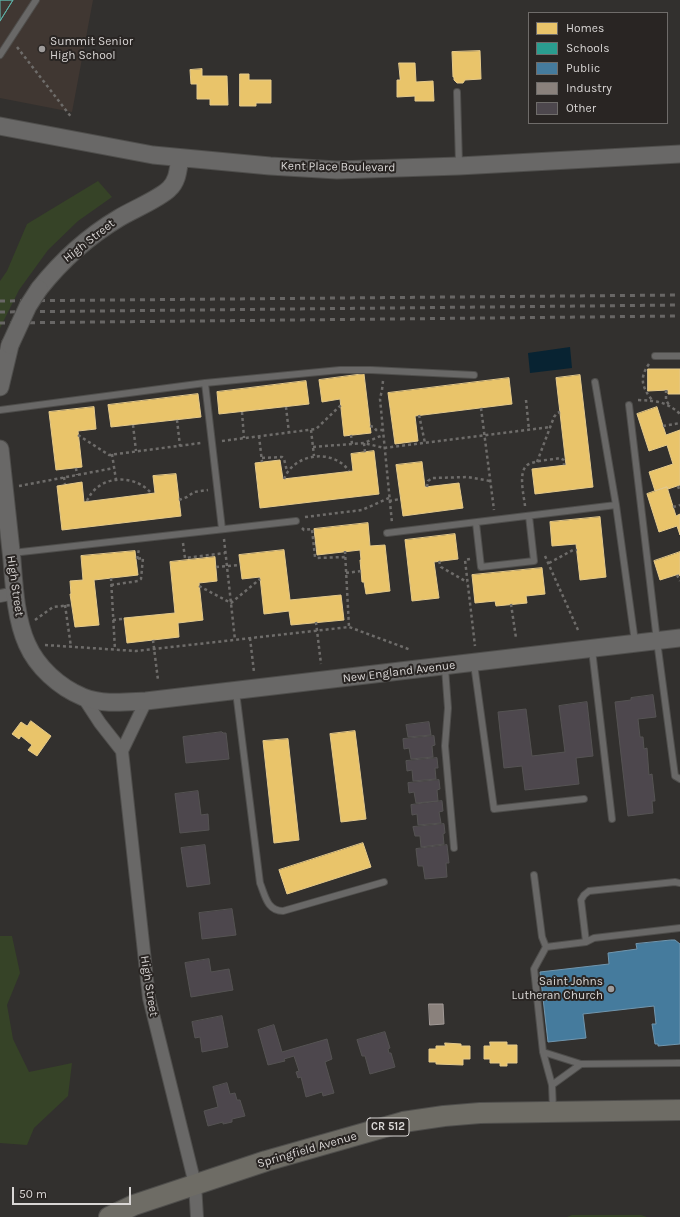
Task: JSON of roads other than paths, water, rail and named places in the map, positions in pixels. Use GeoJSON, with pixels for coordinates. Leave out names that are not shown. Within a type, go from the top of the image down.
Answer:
{"type":"FeatureCollection","features":[{"type":"Feature","properties":{"kind":"main road","name":"Springfield Avenue"},"geometry":{"type":"LineString","coordinates":[[109,1217],[134,1205],[266,1161],[403,1122],[444,1116],[473,1114],[680,1110]]}},
{"type":"Feature","properties":{"kind":"street","name":"Kent Place Boulevard"},"geometry":{"type":"LineString","coordinates":[[0,126],[116,148],[180,158],[337,170],[459,166],[680,154]]}},
{"type":"Feature","properties":{"kind":"street","name":"High Street"},"geometry":{"type":"LineString","coordinates":[[0,387],[2,373],[10,346],[28,306],[39,289],[60,263],[94,234],[134,209],[164,194],[170,189],[176,180],[180,158]]}},
{"type":"Feature","properties":{"kind":"street","name":"High Street"},"geometry":{"type":"LineString","coordinates":[[0,449],[11,553],[8,595],[21,624],[27,644],[38,663],[66,688],[83,697],[101,701],[117,702]]}},
{"type":"Feature","properties":{"kind":"street","name":"New England Avenue"},"geometry":{"type":"LineString","coordinates":[[117,702],[146,701],[680,638]]}},
{"type":"Feature","properties":{"kind":"street","name":"High Street"},"geometry":{"type":"LineString","coordinates":[[83,697],[100,723],[122,751],[149,998],[195,1184],[197,1217]]}},
{"type":"Feature","properties":{"kind":"street"},"geometry":{"type":"LineString","coordinates":[[122,751],[146,701]]}},
{"type":"Feature","properties":{"kind":"lane"},"geometry":{"type":"LineString","coordinates":[[0,55],[36,0]]}},
{"type":"Feature","properties":{"kind":"lane"},"geometry":{"type":"LineString","coordinates":[[457,92],[459,166]]}},
{"type":"Feature","properties":{"kind":"lane"},"geometry":{"type":"LineString","coordinates":[[655,356],[680,356]]}},
{"type":"Feature","properties":{"kind":"lane"},"geometry":{"type":"LineString","coordinates":[[0,410],[205,383],[340,370],[384,370],[474,375]]}},
{"type":"Feature","properties":{"kind":"lane"},"geometry":{"type":"LineString","coordinates":[[595,382],[616,505],[635,644]]}},
{"type":"Feature","properties":{"kind":"lane"},"geometry":{"type":"LineString","coordinates":[[205,383],[222,529]]}},
{"type":"Feature","properties":{"kind":"lane"},"geometry":{"type":"LineString","coordinates":[[629,406],[657,641],[675,776],[680,779]]}},
{"type":"Feature","properties":{"kind":"lane"},"geometry":{"type":"LineString","coordinates":[[390,532],[476,523],[616,505]]}},
{"type":"Feature","properties":{"kind":"lane"},"geometry":{"type":"LineString","coordinates":[[476,523],[481,567],[534,561],[528,516]]}},
{"type":"Feature","properties":{"kind":"lane"},"geometry":{"type":"LineString","coordinates":[[11,553],[296,521]]}},
{"type":"Feature","properties":{"kind":"lane"},"geometry":{"type":"LineString","coordinates":[[592,649],[612,819]]}},
{"type":"Feature","properties":{"kind":"lane"},"geometry":{"type":"LineString","coordinates":[[474,663],[494,809],[584,799]]}},
{"type":"Feature","properties":{"kind":"lane"},"geometry":{"type":"LineString","coordinates":[[445,666],[448,708],[445,746],[454,848]]}},
{"type":"Feature","properties":{"kind":"lane"},"geometry":{"type":"LineString","coordinates":[[236,690],[260,883],[271,907],[276,911],[283,911],[384,882]]}},
{"type":"Feature","properties":{"kind":"lane"},"geometry":{"type":"LineString","coordinates":[[534,875],[542,937],[546,947]]}},
{"type":"Feature","properties":{"kind":"lane"},"geometry":{"type":"LineString","coordinates":[[586,942],[581,900],[589,891],[675,882],[680,883]]}},
{"type":"Feature","properties":{"kind":"lane"},"geometry":{"type":"LineString","coordinates":[[546,947],[586,942],[594,938],[680,928]]}},
{"type":"Feature","properties":{"kind":"lane"},"geometry":{"type":"LineString","coordinates":[[546,947],[534,969],[543,1052],[552,1085],[553,1113]]}},
{"type":"Feature","properties":{"kind":"lane"},"geometry":{"type":"LineString","coordinates":[[543,1052],[581,1064],[680,1063]]}},
{"type":"Feature","properties":{"kind":"lane"},"geometry":{"type":"LineString","coordinates":[[552,1085],[581,1064]]}},
{"type":"Feature","properties":{"kind":"water"},"geometry":{"type":"Polygon","coordinates":[[[570,347],[572,368],[530,373],[528,353],[570,347]]]}},
{"type":"Feature","properties":{"kind":"railway"},"geometry":{"type":"LineString","coordinates":[[0,301],[680,295]]}},
{"type":"Feature","properties":{"kind":"railway"},"geometry":{"type":"LineString","coordinates":[[0,312],[680,305]]}},
{"type":"Feature","properties":{"kind":"railway"},"geometry":{"type":"LineString","coordinates":[[0,323],[680,316]]}},
{"type":"Feature","properties":{"kind":"place","name":"Summit Senior High School"},"geometry":{"type":"Point","coordinates":[42,49]}},
{"type":"Feature","properties":{"kind":"place","name":"Saint Johns Lutheran Church"},"geometry":{"type":"Point","coordinates":[611,989]}}]}
